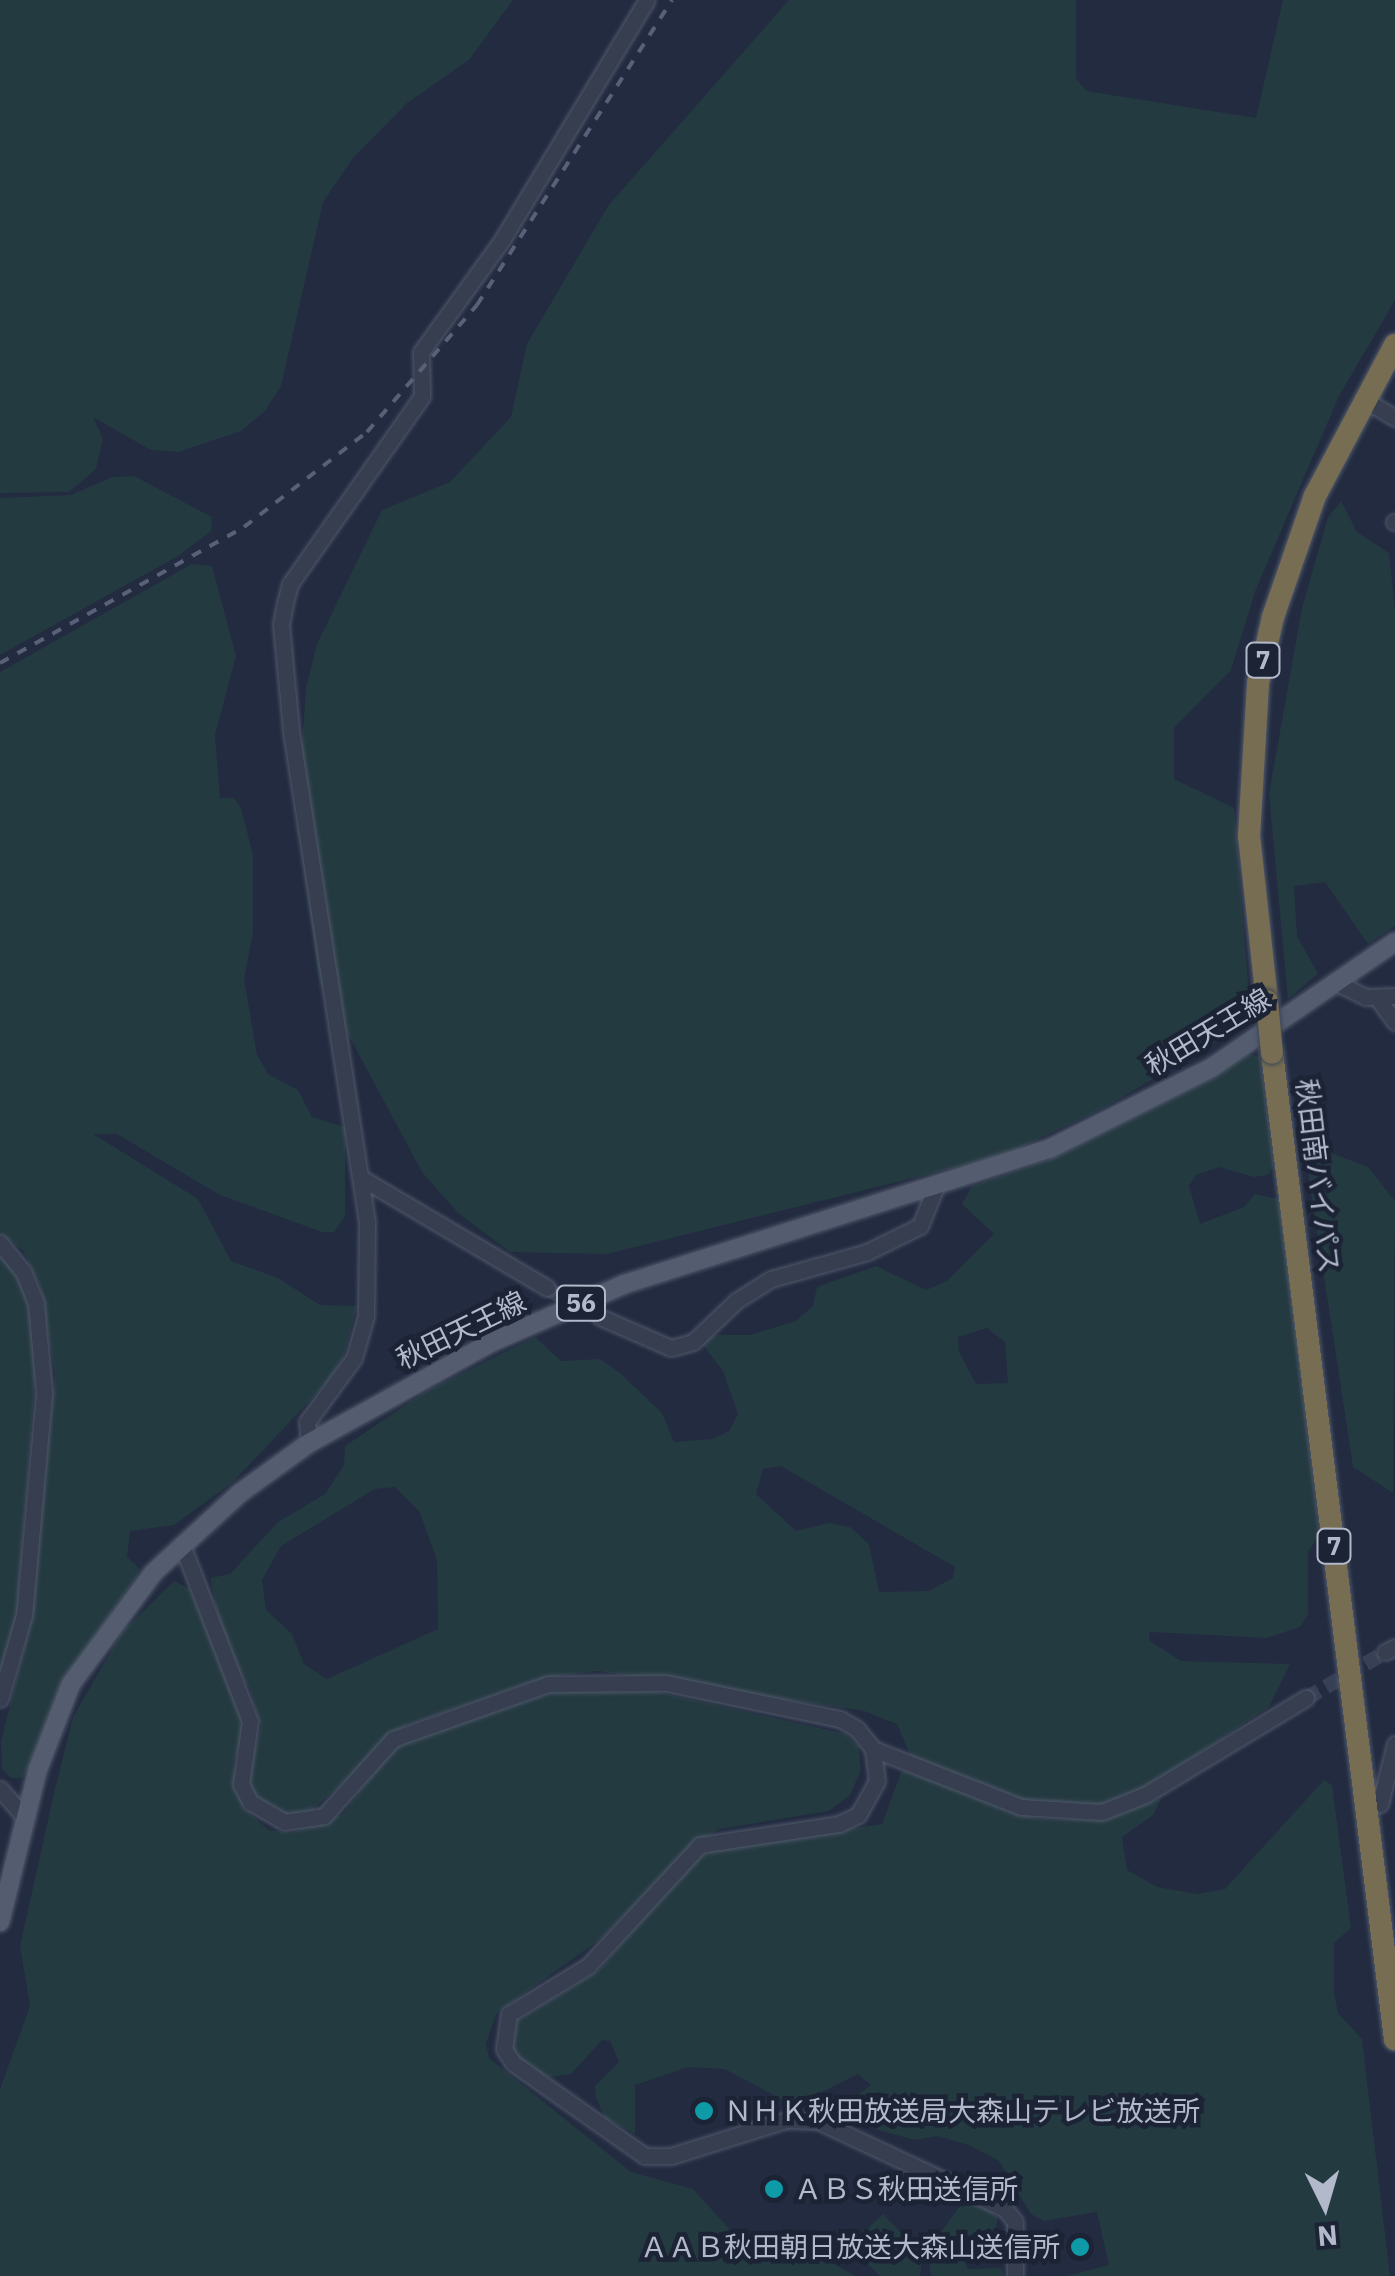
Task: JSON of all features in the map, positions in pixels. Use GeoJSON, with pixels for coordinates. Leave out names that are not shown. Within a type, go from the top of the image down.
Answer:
{"type":"FeatureCollection","features":[{"type":"Feature","properties":{"kind":"highway","name":"秋田南バイパス"},"geometry":{"type":"LineString","coordinates":[[1395,345],[1314,496],[1258,683],[1250,836],[1272,1053],[1395,2039]]}},
{"type":"Feature","properties":{"kind":"main road","name":"秋田天王線"},"geometry":{"type":"LineString","coordinates":[[0,1922],[24,1817],[71,1684],[126,1606],[182,1545],[309,1444],[490,1344],[625,1284],[934,1190],[1049,1149],[1211,1068],[1395,942]]}},
{"type":"Feature","properties":{"kind":"street"},"geometry":{"type":"LineString","coordinates":[[309,1444],[307,1422],[354,1358],[366,1316],[363,1179],[290,730],[281,624],[285,603],[290,584],[422,396],[421,352],[502,240],[647,0]]}},
{"type":"Feature","properties":{"kind":"street"},"geometry":{"type":"LineString","coordinates":[[1364,400],[1395,418]]}},
{"type":"Feature","properties":{"kind":"street"},"geometry":{"type":"LineString","coordinates":[[1337,984],[1378,999],[1395,996]]}},
{"type":"Feature","properties":{"kind":"street"},"geometry":{"type":"LineString","coordinates":[[1378,999],[1395,1022]]}},
{"type":"Feature","properties":{"kind":"street"},"geometry":{"type":"LineString","coordinates":[[363,1179],[547,1288]]}},
{"type":"Feature","properties":{"kind":"street"},"geometry":{"type":"LineString","coordinates":[[600,1317],[672,1348],[692,1342],[736,1301],[772,1280],[867,1252],[920,1226],[934,1190]]}},
{"type":"Feature","properties":{"kind":"street"},"geometry":{"type":"LineString","coordinates":[[0,1243],[23,1272],[36,1303],[44,1393],[24,1616],[0,1699]]}},
{"type":"Feature","properties":{"kind":"street"},"geometry":{"type":"LineString","coordinates":[[182,1545],[250,1720],[241,1784],[250,1802],[284,1822],[324,1816],[394,1739],[548,1684],[666,1683],[840,1720],[873,1750],[1021,1807],[1102,1812],[1145,1795],[1306,1698]]}},
{"type":"Feature","properties":{"kind":"street"},"geometry":{"type":"LineString","coordinates":[[1380,1804],[1395,1744]]}},
{"type":"Feature","properties":{"kind":"street"},"geometry":{"type":"LineString","coordinates":[[873,1750],[875,1790],[858,1815],[839,1824],[700,1846],[588,1966],[509,2014],[502,2040],[513,2063],[645,2156],[671,2156],[797,2118],[852,2136],[1011,2213],[1015,2276]]}},
{"type":"Feature","properties":{"kind":"street"},"geometry":{"type":"LineString","coordinates":[[0,1790],[24,1817]]}},
{"type":"Feature","properties":{"kind":"shaded area"},"geometry":{"type":"Polygon","coordinates":[[[0,0],[513,0],[469,60],[407,103],[353,158],[323,202],[281,386],[265,411],[241,431],[178,452],[151,450],[93,417],[103,439],[96,469],[69,492],[0,493],[0,0]]]}},
{"type":"Feature","properties":{"kind":"shaded area"},"geometry":{"type":"Polygon","coordinates":[[[789,0],[1076,0],[1076,78],[1086,91],[1256,118],[1283,0],[1395,0],[1395,300],[1339,396],[1256,589],[1231,670],[1174,728],[1174,779],[1234,808],[1251,1021],[1102,1109],[1002,1156],[607,1254],[510,1252],[458,1213],[422,1172],[319,980],[297,818],[306,688],[317,644],[382,510],[450,482],[511,417],[527,344],[608,206],[789,0]]]}},
{"type":"Feature","properties":{"kind":"shaded area"},"geometry":{"type":"Polygon","coordinates":[[[134,476],[212,517],[211,531],[178,556],[0,655],[0,498],[71,495],[112,477],[134,476]]]}},
{"type":"Feature","properties":{"kind":"shaded area"},"geometry":{"type":"Polygon","coordinates":[[[1341,501],[1357,532],[1389,553],[1395,609],[1395,926],[1368,944],[1325,882],[1294,886],[1297,936],[1318,974],[1288,999],[1269,794],[1302,608],[1328,517],[1341,501]]]}},
{"type":"Feature","properties":{"kind":"shaded area"},"geometry":{"type":"Polygon","coordinates":[[[192,564],[212,566],[236,656],[215,735],[220,798],[234,798],[241,808],[253,855],[253,933],[244,979],[257,1055],[269,1075],[298,1090],[312,1117],[345,1127],[345,1216],[334,1232],[322,1232],[220,1195],[117,1134],[93,1134],[198,1199],[231,1261],[278,1278],[320,1305],[357,1306],[343,1359],[328,1381],[233,1482],[174,1525],[130,1531],[127,1557],[140,1569],[136,1578],[74,1666],[30,1767],[22,1778],[11,1778],[2,1769],[1,1741],[31,1621],[55,1374],[40,1286],[23,1250],[0,1234],[0,672],[192,564]]]}},
{"type":"Feature","properties":{"kind":"shaded area"},"geometry":{"type":"Polygon","coordinates":[[[1247,1053],[1260,1057],[1274,1165],[1268,1175],[1254,1177],[1219,1167],[1196,1175],[1189,1186],[1200,1224],[1244,1207],[1255,1194],[1282,1200],[1319,1536],[1308,1552],[1308,1614],[1300,1627],[1267,1638],[1149,1632],[1150,1641],[1181,1661],[1290,1664],[1269,1707],[1130,1798],[1096,1806],[1043,1804],[1006,1796],[911,1757],[897,1724],[864,1711],[598,1671],[543,1678],[406,1725],[308,1814],[287,1815],[253,1796],[245,1780],[261,1727],[250,1689],[225,1649],[210,1578],[230,1574],[278,1522],[325,1494],[344,1465],[345,1446],[428,1390],[535,1337],[561,1361],[600,1359],[620,1373],[662,1413],[674,1442],[713,1439],[729,1431],[738,1414],[723,1371],[703,1345],[711,1335],[750,1335],[796,1321],[813,1306],[817,1287],[876,1266],[926,1290],[947,1281],[994,1234],[962,1204],[972,1186],[1051,1159],[1247,1053]],[[987,1328],[958,1337],[959,1352],[976,1384],[1008,1383],[1005,1342],[987,1328]],[[781,1466],[763,1469],[756,1494],[796,1531],[829,1523],[850,1527],[869,1544],[879,1592],[929,1591],[953,1578],[955,1567],[781,1466]],[[395,1487],[375,1489],[281,1546],[262,1580],[266,1610],[292,1634],[304,1664],[327,1679],[438,1629],[437,1560],[419,1511],[395,1487]]]}},
{"type":"Feature","properties":{"kind":"shaded area"},"geometry":{"type":"Polygon","coordinates":[[[1313,1146],[1368,1167],[1395,1201],[1393,1493],[1353,1467],[1308,1171],[1313,1146]]]}},
{"type":"Feature","properties":{"kind":"shaded area"},"geometry":{"type":"Polygon","coordinates":[[[0,1253],[23,1284],[37,1354],[16,1622],[0,1685],[0,1253]]]}},
{"type":"Feature","properties":{"kind":"shaded area"},"geometry":{"type":"Polygon","coordinates":[[[174,1581],[190,1589],[240,1712],[242,1736],[233,1765],[243,1808],[269,1830],[291,1833],[343,1814],[388,1754],[408,1740],[560,1690],[626,1685],[846,1734],[859,1747],[861,1770],[850,1795],[829,1811],[719,1829],[677,1860],[602,1938],[497,2013],[486,2043],[489,2058],[631,2172],[693,2189],[732,2232],[805,2247],[855,2276],[0,2276],[0,2089],[30,2006],[20,1946],[73,1717],[122,1632],[174,1581]]]}},
{"type":"Feature","properties":{"kind":"shaded area"},"geometry":{"type":"Polygon","coordinates":[[[902,1770],[1038,1819],[1093,1820],[1161,1799],[1153,1815],[1122,1837],[1127,1870],[1157,1887],[1198,1894],[1225,1889],[1324,1780],[1332,1785],[1351,1928],[1334,1943],[1334,1992],[1338,2013],[1362,2039],[1390,2276],[1066,2276],[1109,2265],[1097,2212],[1044,2221],[1031,2214],[999,2161],[969,2145],[937,2136],[915,2140],[856,2124],[851,2100],[871,2085],[858,2074],[794,2106],[725,2069],[688,2067],[635,2085],[635,2134],[605,2118],[596,2097],[595,2086],[619,2062],[610,2041],[602,2040],[571,2074],[550,2077],[530,2071],[510,2051],[517,2021],[598,1971],[696,1859],[719,1848],[882,1824],[902,1770]]]}},
{"type":"Feature","properties":{"kind":"shaded area"},"geometry":{"type":"Polygon","coordinates":[[[984,2204],[998,2218],[996,2228],[967,2242],[962,2257],[968,2269],[1001,2268],[1004,2276],[931,2276],[928,2250],[959,2207],[984,2204]]]}},
{"type":"Feature","properties":{"kind":"shaded area"},"geometry":{"type":"Polygon","coordinates":[[[883,2214],[922,2254],[920,2276],[880,2276],[849,2246],[883,2214]]]}},
{"type":"Feature","properties":{"kind":"tunnel"},"geometry":{"type":"LineString","coordinates":[[547,1288],[600,1317]]}},
{"type":"Feature","properties":{"kind":"tunnel"},"geometry":{"type":"LineString","coordinates":[[1306,1698],[1385,1652]]}},
{"type":"Feature","properties":{"kind":"railway"},"geometry":{"type":"LineString","coordinates":[[0,663],[244,527],[367,432],[477,305],[672,0]]}},
{"type":"Feature","properties":{"kind":"place","name":"ＮＨＫ秋田放送局大森山テレビ放送所"},"geometry":{"type":"Point","coordinates":[704,2111]}},
{"type":"Feature","properties":{"kind":"place","name":"ＡＢＳ秋田送信所"},"geometry":{"type":"Point","coordinates":[774,2189]}},
{"type":"Feature","properties":{"kind":"place","name":"ＡＡＢ秋田朝日放送大森山送信所"},"geometry":{"type":"Point","coordinates":[1080,2247]}}]}
